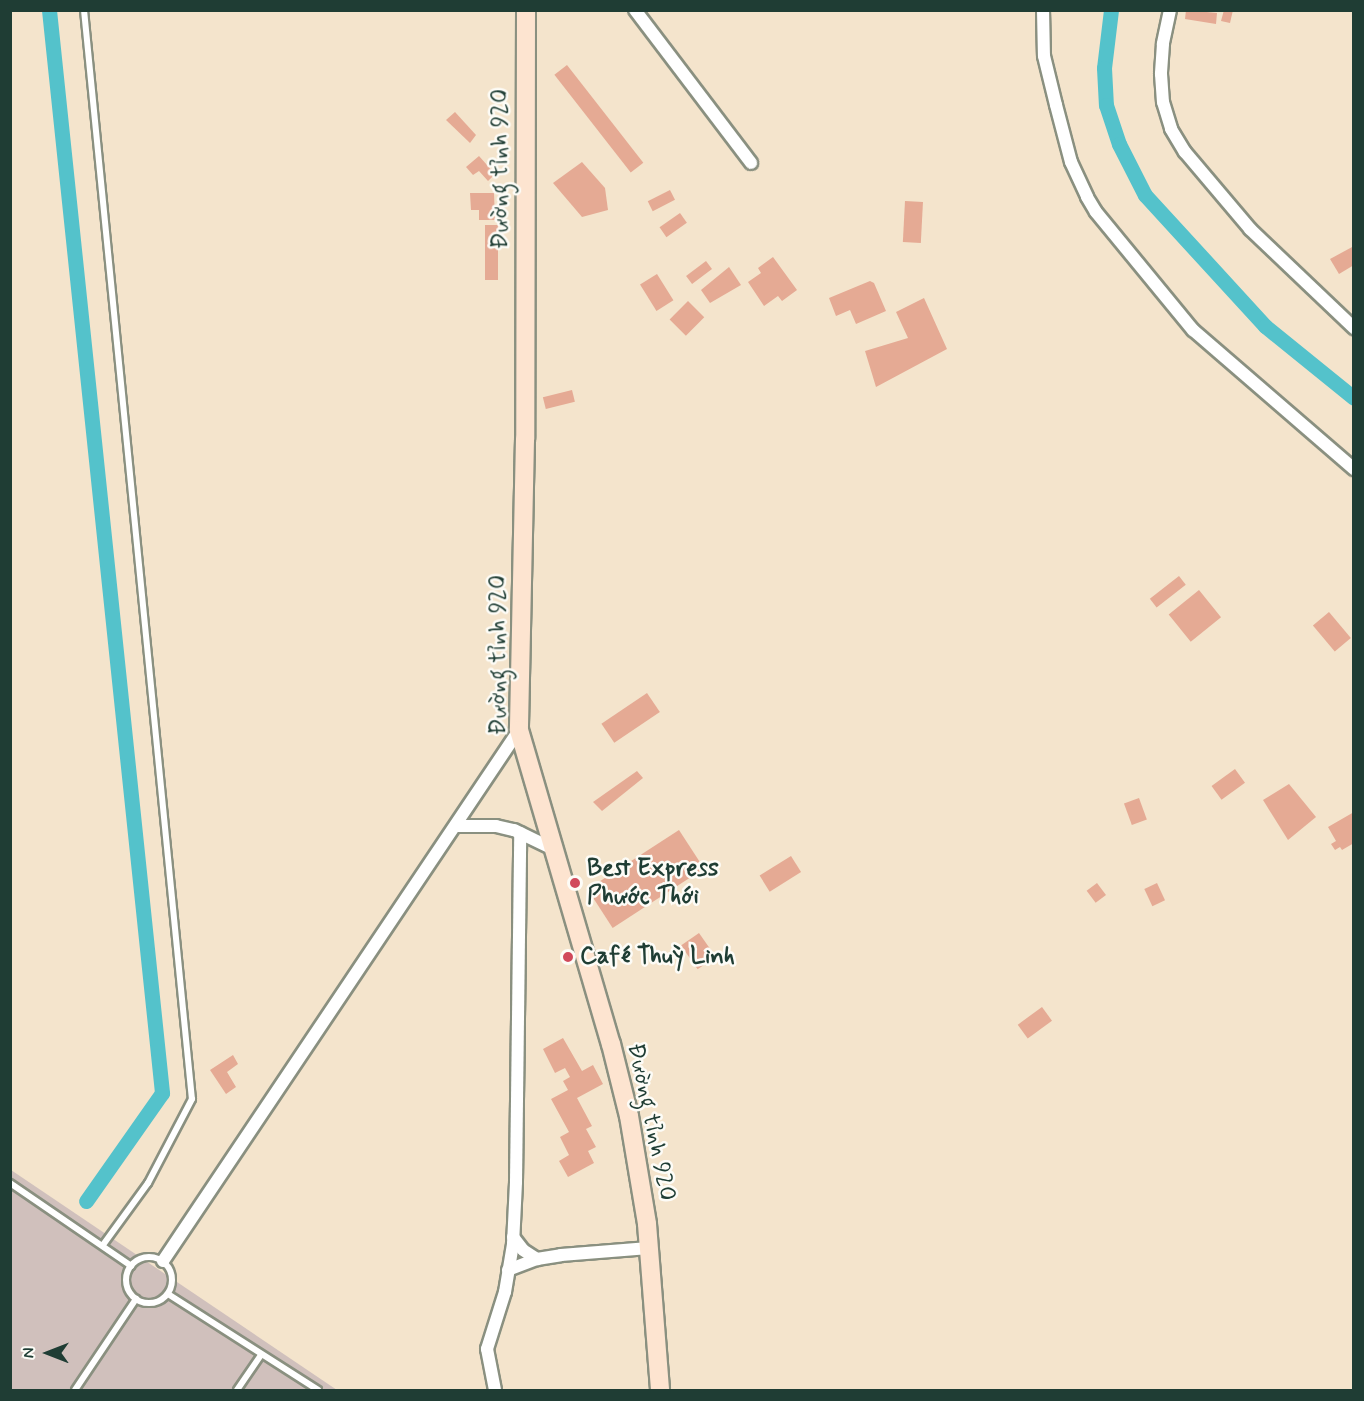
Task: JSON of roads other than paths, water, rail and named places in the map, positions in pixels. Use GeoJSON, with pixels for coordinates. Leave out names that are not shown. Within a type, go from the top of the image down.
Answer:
{"type":"FeatureCollection","features":[{"type":"Feature","properties":{"kind":"main road","name":"Đường tỉnh 920"},"geometry":{"type":"LineString","coordinates":[[526,10],[525,427],[519,730],[611,1044],[629,1116],[649,1248],[660,1390]]}},
{"type":"Feature","properties":{"kind":"street"},"geometry":{"type":"LineString","coordinates":[[635,10],[751,163]]}},
{"type":"Feature","properties":{"kind":"street"},"geometry":{"type":"LineString","coordinates":[[1043,10],[1044,56],[1056,105],[1071,162],[1096,212],[1193,330],[1353,469]]}},
{"type":"Feature","properties":{"kind":"street"},"geometry":{"type":"LineString","coordinates":[[1170,10],[1163,44],[1161,74],[1163,102],[1171,129],[1185,152],[1250,229],[1353,328]]}},
{"type":"Feature","properties":{"kind":"street"},"geometry":{"type":"LineString","coordinates":[[163,1261],[519,730]]}},
{"type":"Feature","properties":{"kind":"street"},"geometry":{"type":"LineString","coordinates":[[456,826],[496,826],[520,833],[552,848]]}},
{"type":"Feature","properties":{"kind":"street"},"geometry":{"type":"LineString","coordinates":[[495,1390],[487,1349],[508,1270],[513,1237],[516,1182],[520,833]]}},
{"type":"Feature","properties":{"kind":"street"},"geometry":{"type":"LineString","coordinates":[[513,1237],[523,1250],[537,1259]]}},
{"type":"Feature","properties":{"kind":"street"},"geometry":{"type":"LineString","coordinates":[[508,1270],[537,1259],[649,1248]]}},
{"type":"Feature","properties":{"kind":"lane"},"geometry":{"type":"LineString","coordinates":[[84,10],[192,1099],[148,1183],[103,1245]]}},
{"type":"Feature","properties":{"kind":"lane"},"geometry":{"type":"LineString","coordinates":[[10,1183],[103,1245],[130,1266]]}},
{"type":"Feature","properties":{"kind":"lane"},"geometry":{"type":"LineString","coordinates":[[150,1256],[163,1261],[172,1272],[172,1287],[168,1294],[149,1303],[136,1299],[130,1294],[126,1280],[130,1266],[150,1256]]}},
{"type":"Feature","properties":{"kind":"lane"},"geometry":{"type":"LineString","coordinates":[[168,1294],[318,1390]]}},
{"type":"Feature","properties":{"kind":"lane"},"geometry":{"type":"LineString","coordinates":[[75,1390],[136,1299]]}},
{"type":"Feature","properties":{"kind":"lane"},"geometry":{"type":"LineString","coordinates":[[237,1390],[261,1355]]}},
{"type":"Feature","properties":{"kind":"waterway"},"geometry":{"type":"LineString","coordinates":[[49,10],[162,1093],[86,1201]]}},
{"type":"Feature","properties":{"kind":"waterway"},"geometry":{"type":"LineString","coordinates":[[1111,10],[1104,68],[1106,105],[1119,144],[1145,195],[1265,326],[1354,398]]}},
{"type":"Feature","properties":{"kind":"place","name":"Best Express Phước Thới"},"geometry":{"type":"Point","coordinates":[575,883]}},
{"type":"Feature","properties":{"kind":"place","name":"Café Thuỳ Linh"},"geometry":{"type":"Point","coordinates":[568,957]}}]}
